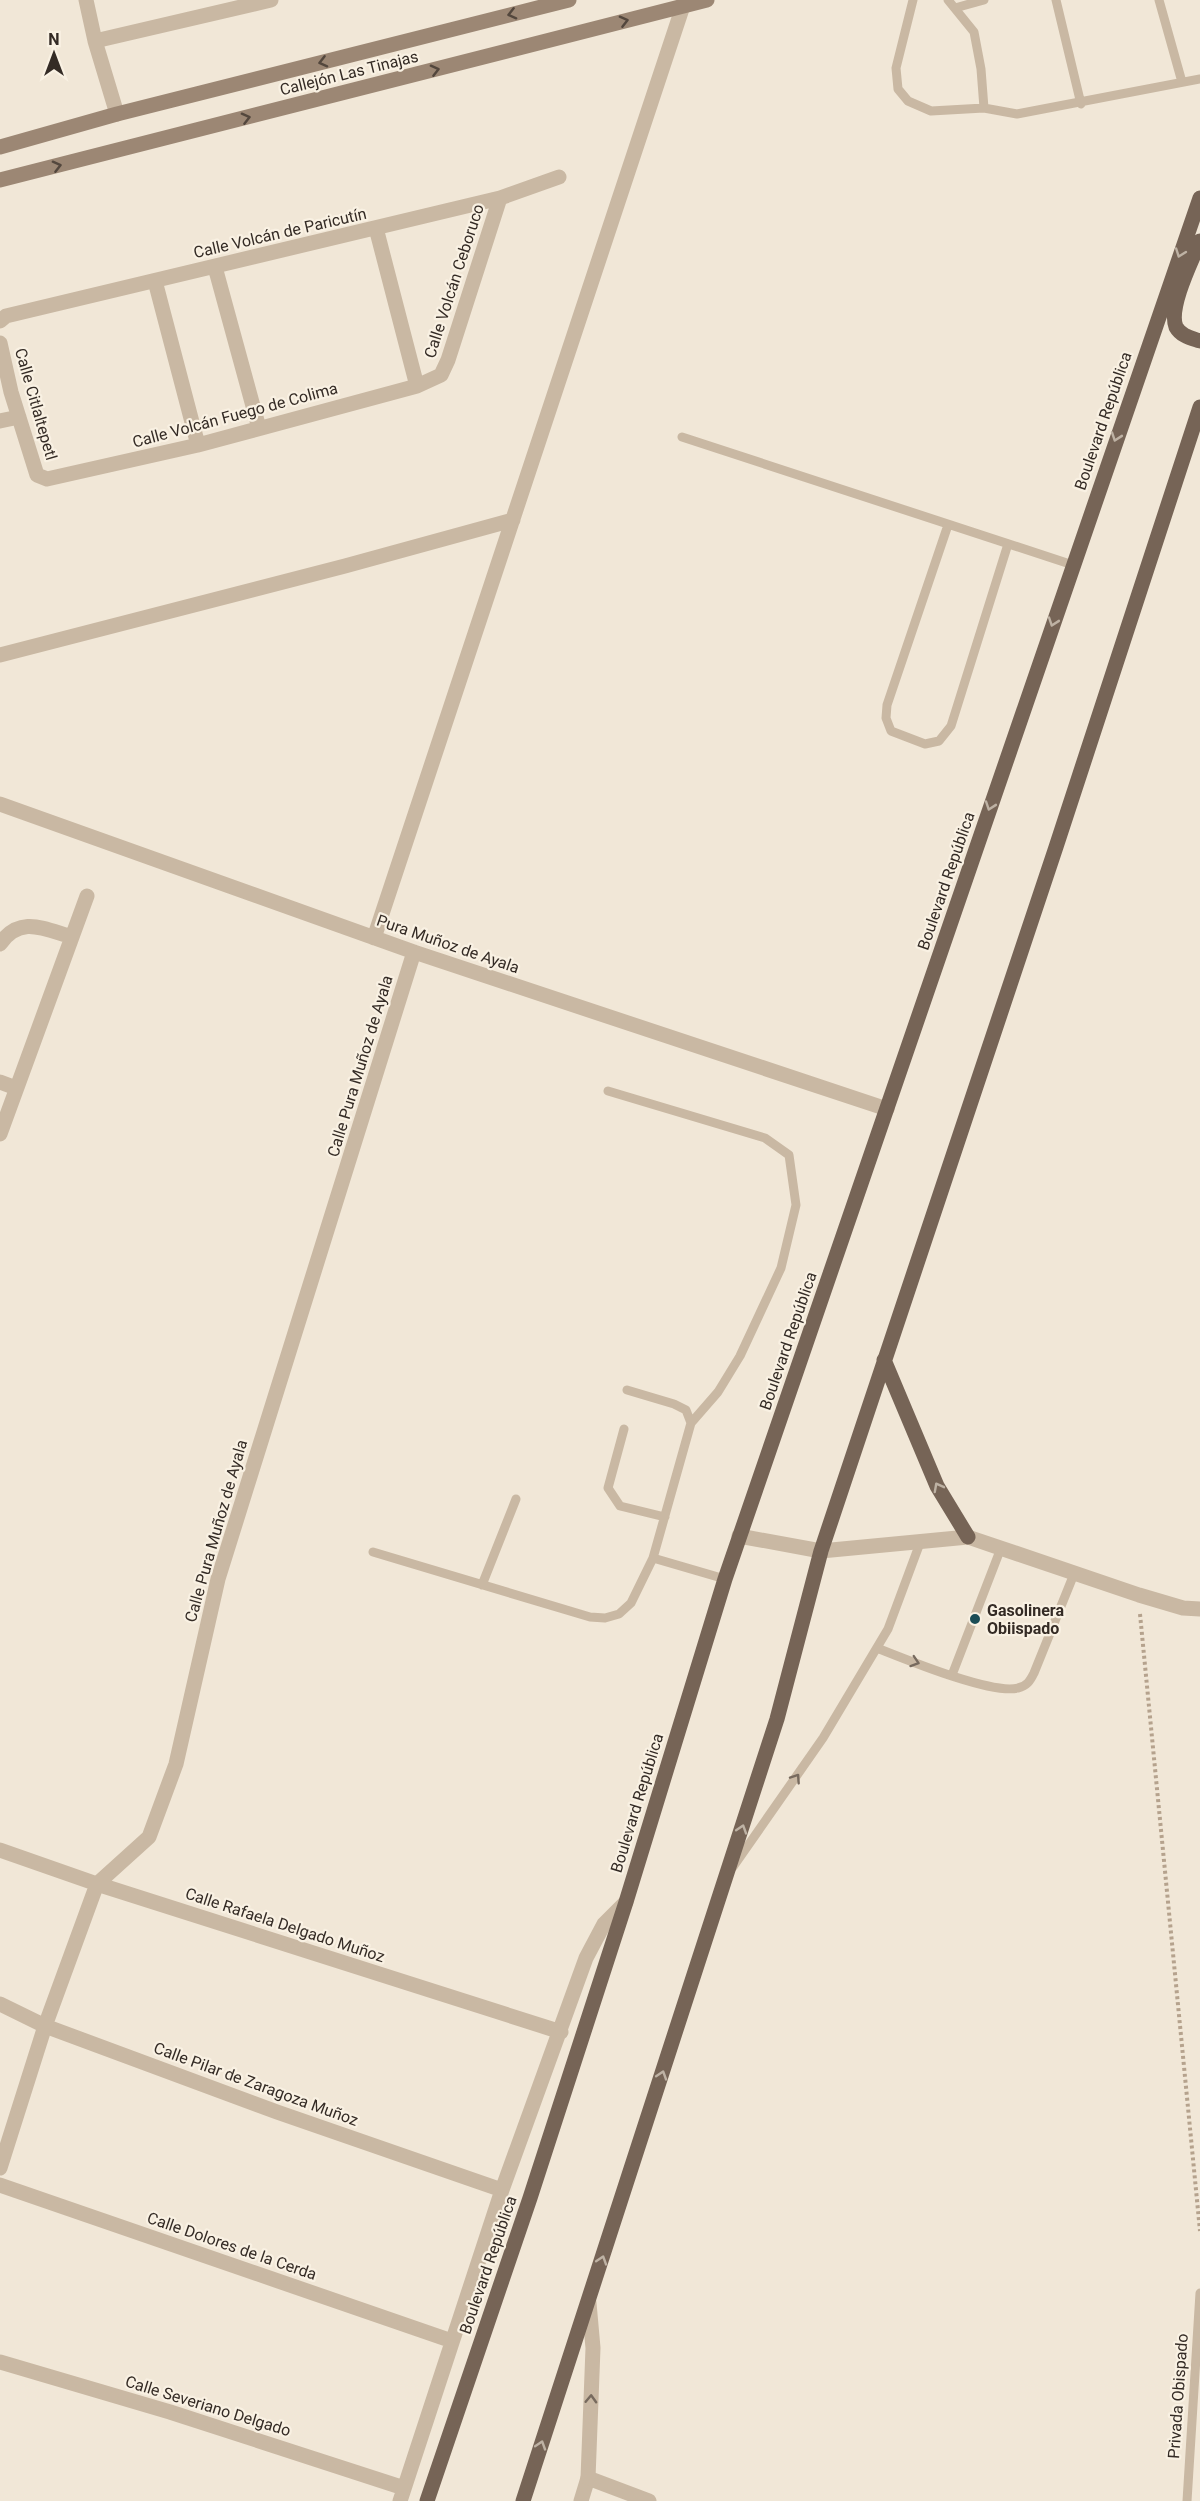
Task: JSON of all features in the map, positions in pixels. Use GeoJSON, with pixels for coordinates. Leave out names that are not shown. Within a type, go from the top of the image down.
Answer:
{"type":"FeatureCollection","features":[{"type":"Feature","properties":{"kind":"main road","name":"Callejón Las Tinajas"},"geometry":{"type":"LineString","coordinates":[[0,147],[117,114],[550,2],[568,0]]}},
{"type":"Feature","properties":{"kind":"main road","name":"Callejón Las Tinajas"},"geometry":{"type":"LineString","coordinates":[[0,180],[707,0]]}},
{"type":"Feature","properties":{"kind":"main road","name":"Boulevard República"},"geometry":{"type":"LineString","coordinates":[[426,2501],[530,2198],[626,1902],[725,1579],[1200,198]]}},
{"type":"Feature","properties":{"kind":"main road"},"geometry":{"type":"LineString","coordinates":[[1200,241],[1174,311],[1176,326],[1184,336],[1200,341]]}},
{"type":"Feature","properties":{"kind":"main road"},"geometry":{"type":"LineString","coordinates":[[523,2501],[777,1719],[821,1551],[1200,407]]}},
{"type":"Feature","properties":{"kind":"main road"},"geometry":{"type":"LineString","coordinates":[[884,1360],[937,1486],[968,1537]]}},
{"type":"Feature","properties":{"kind":"street"},"geometry":{"type":"LineString","coordinates":[[86,0],[95,41],[117,114]]}},
{"type":"Feature","properties":{"kind":"street"},"geometry":{"type":"LineString","coordinates":[[95,41],[271,0]]}},
{"type":"Feature","properties":{"kind":"street"},"geometry":{"type":"LineString","coordinates":[[374,938],[683,6]]}},
{"type":"Feature","properties":{"kind":"street","name":"Calle Volcán de Paricutín"},"geometry":{"type":"LineString","coordinates":[[3,319],[155,280],[500,198],[559,177]]}},
{"type":"Feature","properties":{"kind":"street","name":"Calle Volcán Ceboruco"},"geometry":{"type":"LineString","coordinates":[[441,375],[456,339],[500,198]]}},
{"type":"Feature","properties":{"kind":"street"},"geometry":{"type":"LineString","coordinates":[[376,228],[417,386]]}},
{"type":"Feature","properties":{"kind":"street"},"geometry":{"type":"LineString","coordinates":[[215,267],[259,429]]}},
{"type":"Feature","properties":{"kind":"street"},"geometry":{"type":"LineString","coordinates":[[155,280],[198,446]]}},
{"type":"Feature","properties":{"kind":"street","name":"Calle Citlaltepetl"},"geometry":{"type":"LineString","coordinates":[[0,343],[6,394],[19,417],[37,475]]}},
{"type":"Feature","properties":{"kind":"street","name":"Calle Volcán Fuego de Colima"},"geometry":{"type":"LineString","coordinates":[[37,475],[52,479],[198,446],[417,386],[441,375]]}},
{"type":"Feature","properties":{"kind":"street"},"geometry":{"type":"LineString","coordinates":[[0,421],[19,417]]}},
{"type":"Feature","properties":{"kind":"street"},"geometry":{"type":"LineString","coordinates":[[0,655],[513,520]]}},
{"type":"Feature","properties":{"kind":"street","name":"Pura Muñoz de Ayala"},"geometry":{"type":"LineString","coordinates":[[0,804],[414,952],[887,1109]]}},
{"type":"Feature","properties":{"kind":"street"},"geometry":{"type":"LineString","coordinates":[[0,1134],[87,896]]}},
{"type":"Feature","properties":{"kind":"street"},"geometry":{"type":"LineString","coordinates":[[0,944],[7,934],[18,928],[34,926],[72,937]]}},
{"type":"Feature","properties":{"kind":"street","name":"Calle Pura Muñoz de Ayala"},"geometry":{"type":"LineString","coordinates":[[0,2168],[45,2025],[97,1884],[149,1837],[176,1764],[218,1579],[414,952]]}},
{"type":"Feature","properties":{"kind":"street"},"geometry":{"type":"LineString","coordinates":[[0,1082],[16,1088]]}},
{"type":"Feature","properties":{"kind":"street"},"geometry":{"type":"LineString","coordinates":[[740,1536],[821,1551],[968,1537],[1139,1595],[1183,1608],[1200,1609]]}},
{"type":"Feature","properties":{"kind":"street","name":"Calle Rafaela Delgado Muñoz"},"geometry":{"type":"LineString","coordinates":[[0,1851],[561,2031]]}},
{"type":"Feature","properties":{"kind":"street"},"geometry":{"type":"LineString","coordinates":[[402,2494],[502,2190],[586,1958],[604,1924],[626,1902]]}},
{"type":"Feature","properties":{"kind":"street","name":"Calle Pilar de Zaragoza Muñoz"},"geometry":{"type":"LineString","coordinates":[[0,2004],[45,2025],[277,2112],[502,2190]]}},
{"type":"Feature","properties":{"kind":"street","name":"Calle Dolores de la Cerda"},"geometry":{"type":"LineString","coordinates":[[0,2185],[452,2341]]}},
{"type":"Feature","properties":{"kind":"street"},"geometry":{"type":"LineString","coordinates":[[580,2501],[588,2478],[594,2348],[588,2303]]}},
{"type":"Feature","properties":{"kind":"street","name":"Calle Severiano Delgado"},"geometry":{"type":"LineString","coordinates":[[0,2362],[170,2412],[402,2494]]}},
{"type":"Feature","properties":{"kind":"street"},"geometry":{"type":"LineString","coordinates":[[588,2478],[649,2501]]}},
{"type":"Feature","properties":{"kind":"lane"},"geometry":{"type":"LineString","coordinates":[[913,0],[896,68],[898,89],[908,101],[931,111],[984,108],[1017,114],[1081,104],[1200,79]]}},
{"type":"Feature","properties":{"kind":"lane"},"geometry":{"type":"LineString","coordinates":[[948,0],[974,32],[981,69],[984,108]]}},
{"type":"Feature","properties":{"kind":"lane"},"geometry":{"type":"LineString","coordinates":[[955,8],[984,0]]}},
{"type":"Feature","properties":{"kind":"lane"},"geometry":{"type":"LineString","coordinates":[[1056,0],[1081,104]]}},
{"type":"Feature","properties":{"kind":"lane"},"geometry":{"type":"LineString","coordinates":[[1159,0],[1182,82]]}},
{"type":"Feature","properties":{"kind":"lane"},"geometry":{"type":"LineString","coordinates":[[682,437],[1073,565]]}},
{"type":"Feature","properties":{"kind":"lane"},"geometry":{"type":"LineString","coordinates":[[948,525],[887,705],[886,718],[891,731],[925,744],[939,741],[951,726],[1008,544]]}},
{"type":"Feature","properties":{"kind":"lane"},"geometry":{"type":"LineString","coordinates":[[373,1552],[580,1615],[605,1618],[619,1614],[632,1603],[653,1558],[691,1423],[718,1392],[740,1356],[781,1268],[796,1205],[789,1155],[765,1138],[608,1090]]}},
{"type":"Feature","properties":{"kind":"lane"},"geometry":{"type":"LineString","coordinates":[[627,1390],[674,1404],[686,1410],[691,1423]]}},
{"type":"Feature","properties":{"kind":"lane"},"geometry":{"type":"LineString","coordinates":[[624,1430],[608,1488],[620,1506],[665,1517]]}},
{"type":"Feature","properties":{"kind":"lane"},"geometry":{"type":"LineString","coordinates":[[482,1585],[516,1499]]}},
{"type":"Feature","properties":{"kind":"lane"},"geometry":{"type":"LineString","coordinates":[[726,1877],[823,1738],[877,1648],[888,1629],[920,1543]]}},
{"type":"Feature","properties":{"kind":"lane"},"geometry":{"type":"LineString","coordinates":[[952,1675],[1001,1548]]}},
{"type":"Feature","properties":{"kind":"lane"},"geometry":{"type":"LineString","coordinates":[[653,1558],[725,1579]]}},
{"type":"Feature","properties":{"kind":"lane"},"geometry":{"type":"LineString","coordinates":[[877,1648],[999,1689],[1017,1689],[1028,1684],[1040,1660],[1074,1574]]}},
{"type":"Feature","properties":{"kind":"lane","name":"Privada Obispado"},"geometry":{"type":"LineString","coordinates":[[1187,2501],[1200,2293]]}},
{"type":"Feature","properties":{"kind":"path"},"geometry":{"type":"LineString","coordinates":[[1139,1595],[1164,1881],[1200,2231]]}},
{"type":"Feature","properties":{"kind":"place","name":"Gasolinera Obiispado"},"geometry":{"type":"Point","coordinates":[975,1619]}}]}
